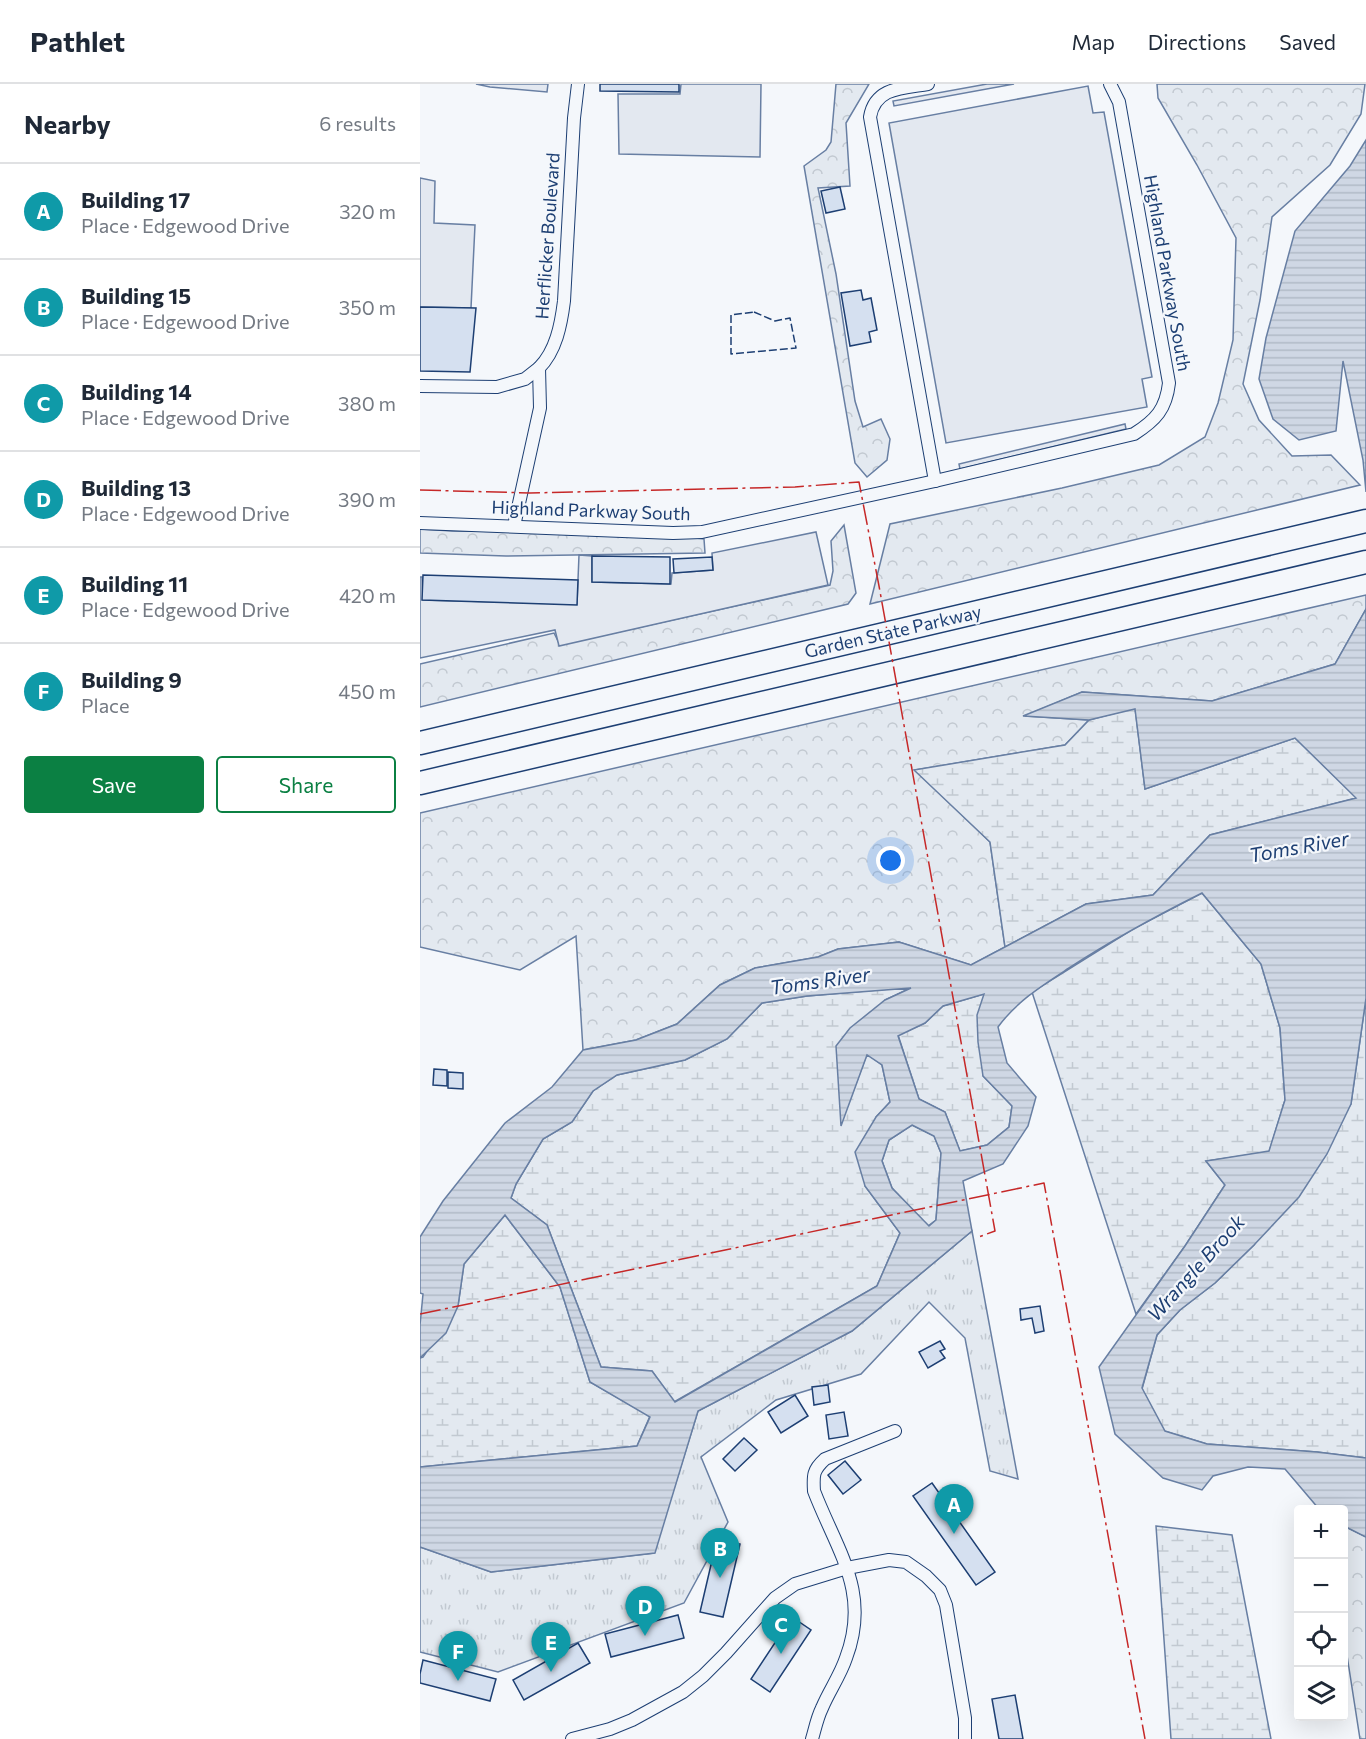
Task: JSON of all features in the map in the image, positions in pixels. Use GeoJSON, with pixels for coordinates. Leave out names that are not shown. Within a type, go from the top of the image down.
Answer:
{"type":"FeatureCollection","features":[{"type":"Feature","properties":{"kind":"highway","name":"Garden State Parkway"},"geometry":{"type":"LineString","coordinates":[[425,740],[1364,521]]}},
{"type":"Feature","properties":{"kind":"highway"},"geometry":{"type":"LineString","coordinates":[[420,783],[1366,562]]}},
{"type":"Feature","properties":{"kind":"street","name":"Herflicker Boulevard"},"geometry":{"type":"LineString","coordinates":[[539,368],[552,351],[562,319],[578,84]]}},
{"type":"Feature","properties":{"kind":"street"},"geometry":{"type":"LineString","coordinates":[[928,84],[893,90],[884,94],[874,103],[870,117],[935,482]]}},
{"type":"Feature","properties":{"kind":"street","name":"Highland Parkway South"},"geometry":{"type":"LineString","coordinates":[[420,523],[673,533],[702,532],[935,482],[1134,434],[1156,418],[1164,405],[1168,383],[1119,102],[1110,84]]}},
{"type":"Feature","properties":{"kind":"street"},"geometry":{"type":"LineString","coordinates":[[420,386],[497,387],[525,379],[539,368]]}},
{"type":"Feature","properties":{"kind":"street"},"geometry":{"type":"LineString","coordinates":[[514,526],[540,408],[539,368]]}},
{"type":"Feature","properties":{"kind":"street"},"geometry":{"type":"LineString","coordinates":[[812,1739],[821,1708],[851,1644],[856,1611],[847,1568],[814,1491],[813,1478],[816,1467],[825,1459],[895,1431]]}},
{"type":"Feature","properties":{"kind":"street"},"geometry":{"type":"LineString","coordinates":[[572,1739],[610,1730],[683,1692],[726,1653],[775,1598],[795,1584],[847,1568],[889,1560],[906,1562],[926,1576],[940,1590],[946,1605],[965,1718],[965,1739]]}},
{"type":"Feature","properties":{"kind":"green space"},"geometry":{"type":"Polygon","coordinates":[[[836,84],[869,84],[846,123],[850,186],[818,188],[836,274],[855,401],[863,427],[881,419],[890,439],[887,460],[867,477],[855,463],[804,166],[826,150],[831,142],[836,84]]]}},
{"type":"Feature","properties":{"kind":"green space"},"geometry":{"type":"Polygon","coordinates":[[[1157,84],[1365,84],[1361,114],[1330,165],[1272,217],[1260,300],[1243,384],[1259,420],[1292,456],[1331,455],[1360,485],[870,604],[890,524],[1159,465],[1205,437],[1218,403],[1233,340],[1236,238],[1158,98],[1157,84]]]}},
{"type":"Feature","properties":{"kind":"green space"},"geometry":{"type":"Polygon","coordinates":[[[844,525],[856,593],[848,604],[420,707],[420,664],[554,633],[560,645],[830,585],[833,571],[831,541],[844,525]]]}},
{"type":"Feature","properties":{"kind":"green space"},"geometry":{"type":"Polygon","coordinates":[[[420,529],[654,533],[704,539],[705,553],[506,556],[420,553],[420,529]]]}},
{"type":"Feature","properties":{"kind":"green space"},"geometry":{"type":"Polygon","coordinates":[[[1366,595],[1366,609],[1335,664],[1212,701],[1082,692],[1025,716],[1089,720],[1065,745],[915,770],[990,842],[1005,947],[971,965],[899,942],[838,949],[818,957],[755,968],[720,985],[677,1024],[636,1040],[583,1050],[576,936],[520,970],[420,947],[420,813],[1366,595]]]}},
{"type":"Feature","properties":{"kind":"green space"},"geometry":{"type":"Polygon","coordinates":[[[1135,708],[1145,789],[1295,738],[1357,798],[1210,835],[1153,895],[1086,904],[1005,947],[990,842],[914,770],[1065,745],[1089,720],[1135,708]]]}},
{"type":"Feature","properties":{"kind":"green space"},"geometry":{"type":"Polygon","coordinates":[[[1202,893],[1261,964],[1280,1028],[1285,1100],[1269,1152],[1206,1161],[1225,1185],[1136,1314],[1032,992],[1133,929],[1202,893]]]}},
{"type":"Feature","properties":{"kind":"green space"},"geometry":{"type":"Polygon","coordinates":[[[913,987],[885,1000],[841,1124],[867,1054],[882,1065],[890,1102],[876,1117],[865,1186],[900,1233],[877,1286],[674,1402],[652,1371],[601,1367],[547,1225],[511,1198],[516,1184],[543,1139],[572,1122],[593,1091],[617,1075],[685,1060],[727,1039],[762,1003],[807,996],[913,987]]]}},
{"type":"Feature","properties":{"kind":"green space"},"geometry":{"type":"Polygon","coordinates":[[[984,994],[983,1076],[1012,1106],[1009,1127],[987,1145],[960,1151],[945,1112],[919,1099],[898,1035],[925,1023],[943,1006],[984,994]]]}},
{"type":"Feature","properties":{"kind":"green space"},"geometry":{"type":"Polygon","coordinates":[[[1366,998],[1366,1458],[1207,1444],[1164,1431],[1142,1389],[1157,1335],[1180,1310],[1215,1283],[1254,1245],[1351,1104],[1366,998]]]}},
{"type":"Feature","properties":{"kind":"green space"},"geometry":{"type":"Polygon","coordinates":[[[912,1125],[934,1136],[941,1153],[936,1220],[928,1226],[892,1188],[882,1161],[889,1140],[912,1125]]]}},
{"type":"Feature","properties":{"kind":"green space"},"geometry":{"type":"Polygon","coordinates":[[[505,1215],[560,1287],[590,1382],[650,1416],[637,1446],[420,1467],[420,1358],[423,1357],[458,1306],[464,1264],[505,1215]]]}},
{"type":"Feature","properties":{"kind":"green space"},"geometry":{"type":"Polygon","coordinates":[[[972,1231],[1018,1479],[990,1471],[965,1338],[929,1302],[861,1374],[776,1400],[701,1457],[728,1522],[684,1603],[498,1672],[420,1652],[420,1547],[491,1572],[654,1553],[698,1411],[852,1331],[972,1231]]]}},
{"type":"Feature","properties":{"kind":"green space"},"geometry":{"type":"Polygon","coordinates":[[[1156,1526],[1232,1535],[1271,1739],[1171,1739],[1156,1526]]]}},
{"type":"Feature","properties":{"kind":"green space"},"geometry":{"type":"Polygon","coordinates":[[[1348,1528],[1366,1537],[1366,1739],[1360,1739],[1348,1662],[1348,1528]]]}},
{"type":"Feature","properties":{"kind":"shaded area"},"geometry":{"type":"Polygon","coordinates":[[[476,84],[548,84],[547,92],[476,84]]]}},
{"type":"Feature","properties":{"kind":"shaded area"},"geometry":{"type":"Polygon","coordinates":[[[681,84],[761,84],[760,157],[619,154],[618,94],[680,94],[681,84]]]}},
{"type":"Feature","properties":{"kind":"shaded area"},"geometry":{"type":"Polygon","coordinates":[[[987,84],[1014,84],[894,106],[893,101],[987,84]]]}},
{"type":"Feature","properties":{"kind":"shaded area"},"geometry":{"type":"Polygon","coordinates":[[[1088,86],[1093,113],[1104,112],[1152,377],[1142,379],[1147,407],[946,443],[889,123],[1088,86]]]}},
{"type":"Feature","properties":{"kind":"shaded area"},"geometry":{"type":"Polygon","coordinates":[[[420,178],[435,181],[434,223],[475,225],[471,308],[420,307],[420,178]]]}},
{"type":"Feature","properties":{"kind":"shaded area"},"geometry":{"type":"Polygon","coordinates":[[[1125,424],[1126,429],[960,469],[959,464],[1125,424]]]}},
{"type":"Feature","properties":{"kind":"shaded area"},"geometry":{"type":"Polygon","coordinates":[[[816,532],[828,585],[559,646],[555,630],[420,658],[420,577],[422,577],[423,600],[577,604],[579,555],[592,556],[592,582],[671,584],[672,573],[713,570],[712,553],[816,532]]]}},
{"type":"Feature","properties":{"kind":"water"},"geometry":{"type":"Polygon","coordinates":[[[1366,140],[1366,492],[1363,460],[1343,361],[1336,431],[1299,440],[1273,419],[1259,379],[1266,338],[1295,231],[1350,166],[1366,140]]]}},
{"type":"Feature","properties":{"kind":"water"},"geometry":{"type":"Polygon","coordinates":[[[1366,609],[1366,998],[1351,1104],[1327,1154],[1299,1197],[1254,1245],[1215,1283],[1180,1310],[1157,1335],[1142,1388],[1165,1431],[1207,1444],[1366,1458],[1366,1537],[1348,1528],[1348,1505],[1316,1505],[1285,1469],[1248,1467],[1213,1476],[1202,1490],[1163,1478],[1115,1434],[1099,1367],[1185,1246],[1225,1185],[1206,1161],[1269,1151],[1285,1100],[1280,1028],[1261,964],[1202,893],[1085,958],[1031,994],[1005,1018],[998,1027],[1007,1063],[1036,1097],[1028,1126],[1003,1164],[963,1181],[972,1231],[852,1331],[698,1411],[655,1553],[491,1572],[420,1547],[420,1467],[637,1446],[650,1417],[590,1382],[560,1287],[505,1215],[464,1264],[458,1306],[446,1333],[420,1358],[423,1294],[420,1293],[420,1237],[443,1201],[505,1123],[552,1087],[583,1050],[636,1040],[677,1024],[720,985],[755,968],[818,957],[838,949],[899,942],[971,965],[1086,904],[1153,895],[1210,835],[1356,798],[1295,738],[1145,789],[1135,709],[1089,720],[1023,716],[1082,692],[1212,701],[1335,664],[1366,609]],[[911,988],[807,996],[762,1003],[727,1039],[685,1060],[617,1075],[593,1091],[572,1122],[543,1139],[516,1184],[511,1198],[547,1225],[601,1367],[652,1371],[675,1402],[877,1286],[900,1233],[865,1186],[855,1152],[876,1117],[890,1102],[882,1065],[867,1055],[841,1126],[836,1046],[850,1028],[885,1000],[911,988]],[[984,994],[943,1006],[925,1023],[898,1036],[919,1099],[945,1112],[960,1151],[987,1145],[1009,1127],[1012,1106],[983,1076],[977,1015],[984,994]],[[912,1125],[889,1140],[882,1161],[892,1188],[929,1226],[936,1220],[941,1153],[934,1136],[912,1125]]]}},
{"type":"Feature","properties":{"kind":"building"},"geometry":{"type":"Polygon","coordinates":[[[600,84],[679,84],[679,92],[600,91],[600,84]]]}},
{"type":"Feature","properties":{"kind":"building"},"geometry":{"type":"Polygon","coordinates":[[[840,187],[845,209],[826,213],[821,191],[840,187]]]}},
{"type":"Feature","properties":{"kind":"building"},"geometry":{"type":"Polygon","coordinates":[[[861,290],[863,300],[871,298],[877,330],[869,332],[871,342],[850,346],[841,293],[861,290]]]}},
{"type":"Feature","properties":{"kind":"building"},"geometry":{"type":"Polygon","coordinates":[[[420,307],[476,308],[470,372],[420,371],[420,307]]]}},
{"type":"Feature","properties":{"kind":"building"},"geometry":{"type":"Polygon","coordinates":[[[592,556],[670,557],[670,584],[592,582],[592,556]]]}},
{"type":"Feature","properties":{"kind":"building"},"geometry":{"type":"Polygon","coordinates":[[[712,557],[713,570],[674,573],[673,559],[712,557]]]}},
{"type":"Feature","properties":{"kind":"building"},"geometry":{"type":"Polygon","coordinates":[[[423,575],[578,580],[577,605],[422,600],[423,575]]]}},
{"type":"Feature","properties":{"kind":"building"},"geometry":{"type":"Polygon","coordinates":[[[434,1069],[447,1070],[447,1086],[433,1085],[434,1069]]]}},
{"type":"Feature","properties":{"kind":"building"},"geometry":{"type":"Polygon","coordinates":[[[448,1072],[463,1073],[463,1089],[448,1088],[448,1072]]]}},
{"type":"Feature","properties":{"kind":"building"},"geometry":{"type":"Polygon","coordinates":[[[1040,1306],[1044,1331],[1035,1333],[1032,1318],[1021,1320],[1020,1309],[1040,1306]]]}},
{"type":"Feature","properties":{"kind":"building"},"geometry":{"type":"Polygon","coordinates":[[[940,1341],[945,1349],[940,1351],[945,1358],[928,1368],[919,1352],[940,1341]]]}},
{"type":"Feature","properties":{"kind":"building"},"geometry":{"type":"Polygon","coordinates":[[[828,1385],[830,1402],[814,1405],[812,1387],[828,1385]]]}},
{"type":"Feature","properties":{"kind":"building"},"geometry":{"type":"Polygon","coordinates":[[[795,1395],[808,1416],[781,1433],[768,1412],[795,1395]]]}},
{"type":"Feature","properties":{"kind":"building"},"geometry":{"type":"Polygon","coordinates":[[[844,1412],[848,1436],[829,1439],[826,1415],[844,1412]]]}},
{"type":"Feature","properties":{"kind":"building"},"geometry":{"type":"Polygon","coordinates":[[[744,1438],[757,1450],[735,1471],[723,1459],[744,1438]]]}},
{"type":"Feature","properties":{"kind":"building"},"geometry":{"type":"Polygon","coordinates":[[[845,1461],[861,1480],[843,1494],[828,1475],[845,1461]]]}},
{"type":"Feature","properties":{"kind":"building"},"geometry":{"type":"Polygon","coordinates":[[[932,1483],[995,1572],[976,1585],[913,1496],[932,1483]]]}},
{"type":"Feature","properties":{"kind":"building"},"geometry":{"type":"Polygon","coordinates":[[[717,1539],[740,1544],[723,1617],[700,1612],[717,1539]]]}},
{"type":"Feature","properties":{"kind":"building"},"geometry":{"type":"Polygon","coordinates":[[[678,1615],[684,1638],[611,1657],[605,1634],[678,1615]]]}},
{"type":"Feature","properties":{"kind":"building"},"geometry":{"type":"Polygon","coordinates":[[[792,1617],[811,1630],[770,1692],[751,1679],[792,1617]]]}},
{"type":"Feature","properties":{"kind":"building"},"geometry":{"type":"Polygon","coordinates":[[[578,1643],[590,1663],[524,1700],[513,1680],[578,1643]]]}},
{"type":"Feature","properties":{"kind":"building"},"geometry":{"type":"Polygon","coordinates":[[[423,1660],[496,1679],[490,1701],[420,1683],[423,1660]]]}},
{"type":"Feature","properties":{"kind":"building"},"geometry":{"type":"Polygon","coordinates":[[[1015,1695],[1023,1739],[999,1739],[992,1699],[1015,1695]]]}},
{"type":"Feature","properties":{"kind":"fence"},"geometry":{"type":"LineString","coordinates":[[754,312],[775,321],[790,318],[796,348],[731,354],[731,315],[754,312]]}},
{"type":"Feature","properties":{"kind":"power"},"geometry":{"type":"LineString","coordinates":[[420,490],[530,493],[795,487],[859,482],[995,1231],[976,1238]]}},
{"type":"Feature","properties":{"kind":"power"},"geometry":{"type":"LineString","coordinates":[[420,1314],[1044,1183],[1145,1739]]}},
{"type":"Feature","properties":{"kind":"place","name":"Building 17"},"geometry":{"type":"Point","coordinates":[954,1534]}},
{"type":"Feature","properties":{"kind":"place","name":"Building 15"},"geometry":{"type":"Point","coordinates":[720,1578]}},
{"type":"Feature","properties":{"kind":"place","name":"Building 13"},"geometry":{"type":"Point","coordinates":[645,1636]}},
{"type":"Feature","properties":{"kind":"place","name":"Building 14"},"geometry":{"type":"Point","coordinates":[781,1654]}},
{"type":"Feature","properties":{"kind":"place","name":"Building 11"},"geometry":{"type":"Point","coordinates":[551,1672]}},
{"type":"Feature","properties":{"kind":"place","name":"Building 9"},"geometry":{"type":"Point","coordinates":[458,1681]}},
{"type":"Feature","properties":{"kind":"water label","name":"Toms River"},"geometry":{"type":"Point","coordinates":[1299,847]}},
{"type":"Feature","properties":{"kind":"water label","name":"Toms River"},"geometry":{"type":"Point","coordinates":[820,981]}},
{"type":"Feature","properties":{"kind":"water label","name":"Wrangle Brook"},"geometry":{"type":"Point","coordinates":[1196,1268]}}]}
